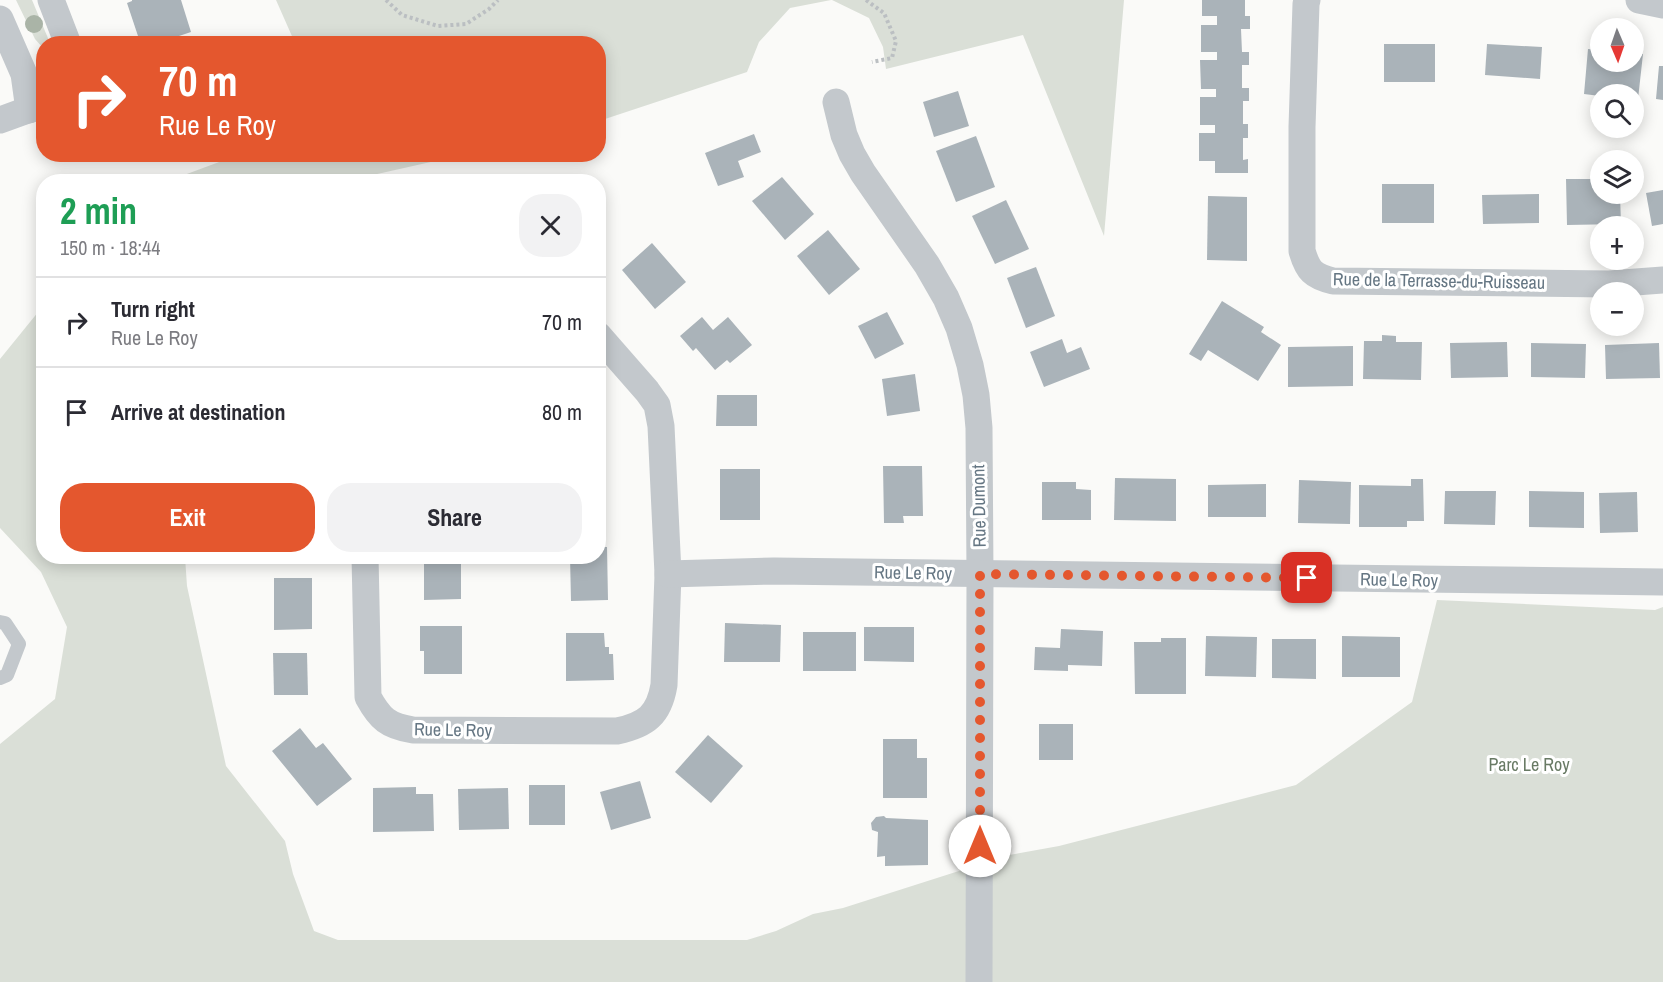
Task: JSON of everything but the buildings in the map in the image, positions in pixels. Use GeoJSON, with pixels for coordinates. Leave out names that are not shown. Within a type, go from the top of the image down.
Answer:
{"type":"FeatureCollection","features":[{"type":"Feature","properties":{"kind":"street"},"geometry":{"type":"LineString","coordinates":[[51,0],[65,36]]}},
{"type":"Feature","properties":{"kind":"street","name":"Rue de la Terrasse-du-Ruisseau"},"geometry":{"type":"LineString","coordinates":[[1307,0],[1302,127],[1302,251],[1307,266],[1319,278],[1333,281],[1608,284],[1663,279]]}},
{"type":"Feature","properties":{"kind":"street"},"geometry":{"type":"LineString","coordinates":[[1640,0],[1663,5]]}},
{"type":"Feature","properties":{"kind":"street"},"geometry":{"type":"LineString","coordinates":[[0,19],[36,107],[0,120]]}},
{"type":"Feature","properties":{"kind":"street","name":"Rue Dumont"},"geometry":{"type":"LineString","coordinates":[[836,102],[844,135],[852,154],[927,265],[946,298],[959,328],[976,395],[980,574],[979,982]]}},
{"type":"Feature","properties":{"kind":"street","name":"Rue Le Roy"},"geometry":{"type":"LineString","coordinates":[[365,564],[368,697],[385,721],[400,728],[413,730],[617,731],[631,728],[645,721],[656,711],[662,699],[664,685],[668,574],[661,426],[657,405],[606,344]]}},
{"type":"Feature","properties":{"kind":"street","name":"Rue Le Roy"},"geometry":{"type":"LineString","coordinates":[[668,574],[774,571],[1663,582]]}},
{"type":"Feature","properties":{"kind":"lane"},"geometry":{"type":"LineString","coordinates":[[0,622],[5,623],[19,644],[7,675],[0,678]]}},
{"type":"Feature","properties":{"kind":"path"},"geometry":{"type":"LineString","coordinates":[[387,0],[402,15],[438,26],[466,24],[498,0]]}},
{"type":"Feature","properties":{"kind":"path"},"geometry":{"type":"LineString","coordinates":[[866,0],[884,13],[896,41],[892,58],[872,62]]}},
{"type":"Feature","properties":{"kind":"green space"},"geometry":{"type":"Polygon","coordinates":[[[16,0],[32,0],[47,36],[36,36],[35,39],[16,0]]]}},
{"type":"Feature","properties":{"kind":"green space"},"geometry":{"type":"Polygon","coordinates":[[[276,0],[831,0],[790,8],[759,42],[747,72],[606,119],[606,36],[292,36],[276,0]]]}},
{"type":"Feature","properties":{"kind":"green space"},"geometry":{"type":"Polygon","coordinates":[[[832,0],[1124,0],[1104,236],[1023,35],[886,69],[883,47],[869,18],[832,0]]]}},
{"type":"Feature","properties":{"kind":"green space"},"geometry":{"type":"Polygon","coordinates":[[[219,162],[431,162],[377,174],[187,174],[219,162]]]}},
{"type":"Feature","properties":{"kind":"green space","name":"Parc Le Roy"},"geometry":{"type":"Polygon","coordinates":[[[36,315],[36,564],[185,564],[187,586],[226,766],[285,841],[293,874],[314,931],[338,940],[747,940],[776,931],[813,914],[843,908],[1009,855],[1059,846],[1296,785],[1412,702],[1437,600],[1655,610],[1663,607],[1663,982],[0,982],[0,744],[55,699],[67,627],[41,572],[0,528],[0,359],[36,315]]]}},
{"type":"Feature","properties":{"kind":"route"},"geometry":{"type":"LineString","coordinates":[[980,846],[980,574],[1307,578]]}}]}
